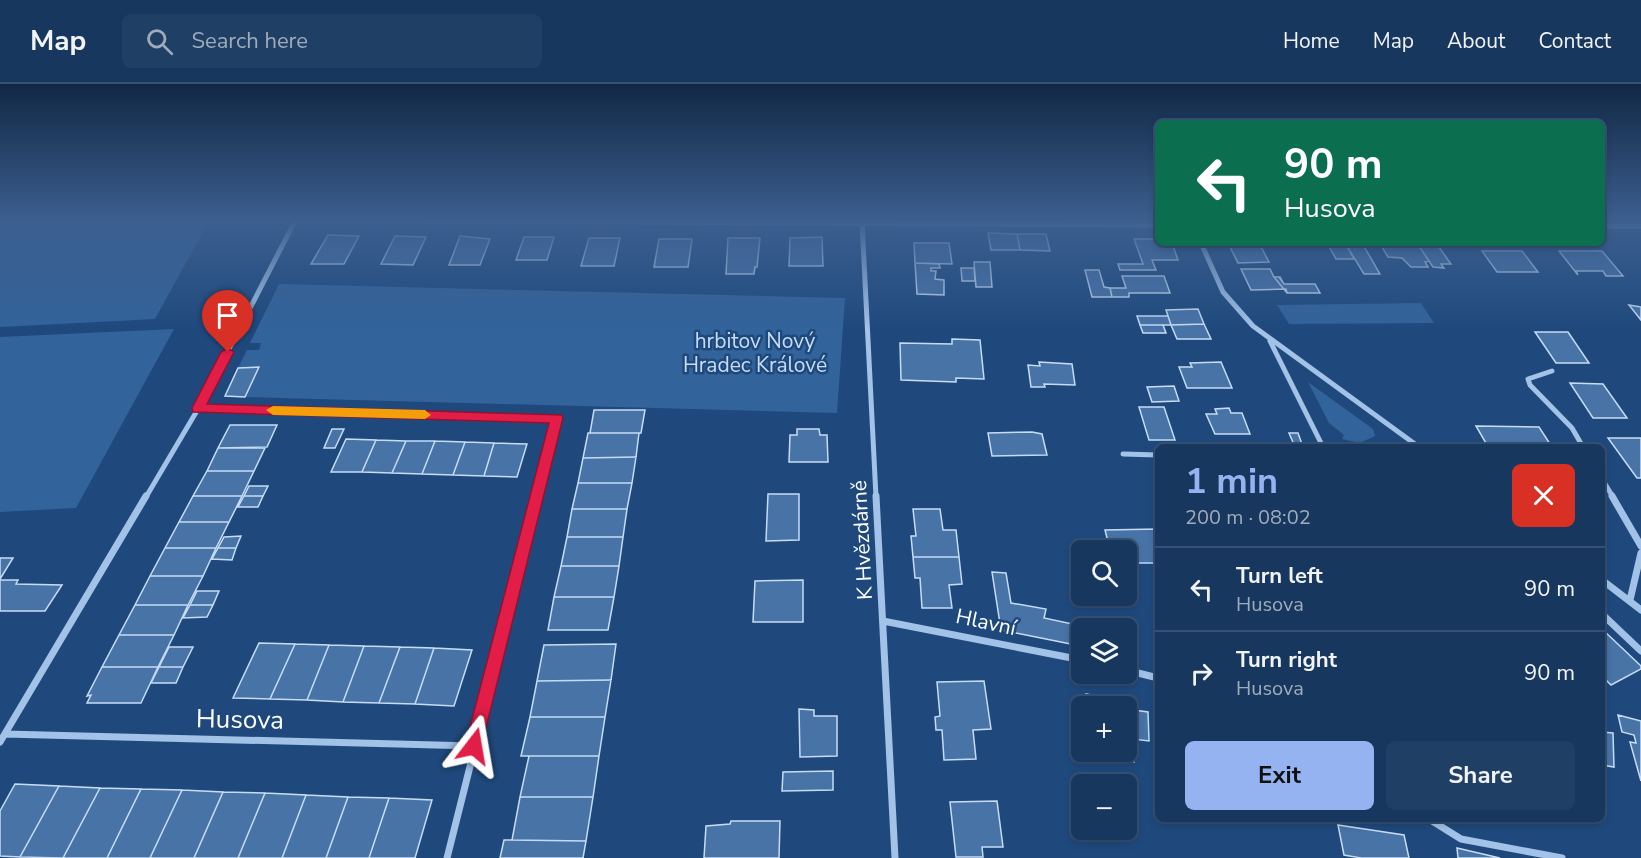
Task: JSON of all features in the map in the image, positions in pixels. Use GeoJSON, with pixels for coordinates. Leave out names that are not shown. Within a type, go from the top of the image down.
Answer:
{"type":"FeatureCollection","features":[{"type":"Feature","properties":{"kind":"street"},"geometry":{"type":"LineString","coordinates":[[0,742],[198,408],[277,257]]}},
{"type":"Feature","properties":{"kind":"street","name":"K Hvězdárně"},"geometry":{"type":"LineString","coordinates":[[864,257],[895,858]]}},
{"type":"Feature","properties":{"kind":"street"},"geometry":{"type":"LineString","coordinates":[[1207,257],[1223,292],[1240,313],[1269,338],[1415,444]]}},
{"type":"Feature","properties":{"kind":"street"},"geometry":{"type":"LineString","coordinates":[[1269,338],[1322,444]]}},
{"type":"Feature","properties":{"kind":"street"},"geometry":{"type":"LineString","coordinates":[[1552,371],[1528,379],[1530,385],[1572,428],[1581,444]]}},
{"type":"Feature","properties":{"kind":"street"},"geometry":{"type":"LineString","coordinates":[[198,408],[557,418],[447,858]]}},
{"type":"Feature","properties":{"kind":"street"},"geometry":{"type":"LineString","coordinates":[[1123,454],[1155,455]]}},
{"type":"Feature","properties":{"kind":"street"},"geometry":{"type":"LineString","coordinates":[[1605,484],[1641,546]]}},
{"type":"Feature","properties":{"kind":"street"},"geometry":{"type":"LineString","coordinates":[[1630,600],[1641,553]]}},
{"type":"Feature","properties":{"kind":"street"},"geometry":{"type":"LineString","coordinates":[[1605,582],[1641,610]]}},
{"type":"Feature","properties":{"kind":"street"},"geometry":{"type":"LineString","coordinates":[[1605,617],[1641,651]]}},
{"type":"Feature","properties":{"kind":"street","name":"Hlavní"},"geometry":{"type":"LineString","coordinates":[[883,621],[909,624],[1071,658]]}},
{"type":"Feature","properties":{"kind":"street"},"geometry":{"type":"LineString","coordinates":[[1137,672],[1155,677]]}},
{"type":"Feature","properties":{"kind":"street","name":"Husova"},"geometry":{"type":"LineString","coordinates":[[5,734],[474,746]]}},
{"type":"Feature","properties":{"kind":"street"},"geometry":{"type":"LineString","coordinates":[[1434,822],[1461,839],[1562,858]]}},
{"type":"Feature","properties":{"kind":"green space"},"geometry":{"type":"Polygon","coordinates":[[[0,257],[189,257],[155,319],[0,327],[0,257]]]}},
{"type":"Feature","properties":{"kind":"green space","name":"hrbitov Nový Hradec Králové"},"geometry":{"type":"Polygon","coordinates":[[[279,284],[845,298],[837,413],[245,397],[238,368],[247,350],[259,350],[261,343],[250,343],[279,284]]]}},
{"type":"Feature","properties":{"kind":"green space"},"geometry":{"type":"Polygon","coordinates":[[[1421,303],[1434,323],[1289,324],[1277,305],[1421,303]]]}},
{"type":"Feature","properties":{"kind":"green space"},"geometry":{"type":"Polygon","coordinates":[[[174,329],[76,508],[0,512],[0,337],[174,329]]]}},
{"type":"Feature","properties":{"kind":"green space"},"geometry":{"type":"Polygon","coordinates":[[[1308,382],[1373,429],[1375,436],[1360,443],[1342,439],[1344,435],[1329,423],[1308,382]]]}},
{"type":"Feature","properties":{"kind":"building"},"geometry":{"type":"Polygon","coordinates":[[[315,257],[348,257],[344,264],[311,264],[315,257]]]}},
{"type":"Feature","properties":{"kind":"building"},"geometry":{"type":"Polygon","coordinates":[[[384,257],[417,257],[413,265],[381,264],[384,257]]]}},
{"type":"Feature","properties":{"kind":"building"},"geometry":{"type":"Polygon","coordinates":[[[452,257],[483,257],[480,265],[449,265],[452,257]]]}},
{"type":"Feature","properties":{"kind":"building"},"geometry":{"type":"Polygon","coordinates":[[[517,257],[548,257],[547,260],[516,260],[517,257]]]}},
{"type":"Feature","properties":{"kind":"building"},"geometry":{"type":"Polygon","coordinates":[[[584,257],[616,257],[614,266],[581,266],[584,257]]]}},
{"type":"Feature","properties":{"kind":"building"},"geometry":{"type":"Polygon","coordinates":[[[656,257],[689,257],[688,267],[654,267],[656,257]]]}},
{"type":"Feature","properties":{"kind":"building"},"geometry":{"type":"Polygon","coordinates":[[[727,257],[758,257],[754,274],[726,274],[727,257]]]}},
{"type":"Feature","properties":{"kind":"building"},"geometry":{"type":"Polygon","coordinates":[[[789,257],[823,257],[823,266],[789,266],[789,257]]]}},
{"type":"Feature","properties":{"kind":"building"},"geometry":{"type":"Polygon","coordinates":[[[915,257],[951,257],[952,264],[915,263],[915,257]]]}},
{"type":"Feature","properties":{"kind":"building"},"geometry":{"type":"Polygon","coordinates":[[[1141,257],[1177,257],[1178,260],[1152,260],[1156,270],[1120,270],[1118,264],[1143,264],[1141,257]]]}},
{"type":"Feature","properties":{"kind":"building"},"geometry":{"type":"Polygon","coordinates":[[[1235,257],[1266,257],[1269,262],[1238,263],[1235,257]]]}},
{"type":"Feature","properties":{"kind":"building"},"geometry":{"type":"Polygon","coordinates":[[[1335,257],[1354,259],[1336,259],[1335,257]]]}},
{"type":"Feature","properties":{"kind":"building"},"geometry":{"type":"Polygon","coordinates":[[[1354,257],[1370,257],[1380,274],[1364,274],[1354,257]]]}},
{"type":"Feature","properties":{"kind":"building"},"geometry":{"type":"Polygon","coordinates":[[[1390,257],[1426,257],[1429,261],[1425,262],[1428,267],[1411,267],[1402,258],[1390,257]]]}},
{"type":"Feature","properties":{"kind":"building"},"geometry":{"type":"Polygon","coordinates":[[[1426,257],[1446,257],[1451,264],[1441,264],[1444,268],[1433,267],[1426,257]]]}},
{"type":"Feature","properties":{"kind":"building"},"geometry":{"type":"Polygon","coordinates":[[[1486,257],[1527,257],[1538,272],[1497,272],[1486,257]]]}},
{"type":"Feature","properties":{"kind":"building"},"geometry":{"type":"Polygon","coordinates":[[[1564,257],[1607,257],[1623,276],[1606,276],[1603,271],[1576,271],[1578,275],[1564,257]]]}},
{"type":"Feature","properties":{"kind":"building"},"geometry":{"type":"Polygon","coordinates":[[[974,262],[990,262],[992,287],[976,287],[974,262]]]}},
{"type":"Feature","properties":{"kind":"building"},"geometry":{"type":"Polygon","coordinates":[[[915,263],[939,264],[940,268],[931,268],[931,271],[936,271],[935,279],[944,280],[944,295],[917,294],[915,263]]]}},
{"type":"Feature","properties":{"kind":"building"},"geometry":{"type":"Polygon","coordinates":[[[961,268],[974,268],[975,281],[962,281],[961,268]]]}},
{"type":"Feature","properties":{"kind":"building"},"geometry":{"type":"Polygon","coordinates":[[[1241,269],[1270,269],[1274,277],[1279,277],[1284,284],[1315,284],[1320,293],[1287,293],[1286,289],[1251,290],[1241,269]]]}},
{"type":"Feature","properties":{"kind":"building"},"geometry":{"type":"Polygon","coordinates":[[[1085,270],[1099,270],[1104,287],[1110,288],[1112,297],[1092,297],[1085,270]]]}},
{"type":"Feature","properties":{"kind":"building"},"geometry":{"type":"Polygon","coordinates":[[[1122,276],[1164,276],[1170,293],[1129,293],[1129,297],[1112,297],[1110,288],[1126,288],[1122,276]]]}},
{"type":"Feature","properties":{"kind":"building"},"geometry":{"type":"Polygon","coordinates":[[[1274,277],[1280,277],[1284,284],[1315,284],[1320,293],[1287,293],[1274,277]]]}},
{"type":"Feature","properties":{"kind":"building"},"geometry":{"type":"Polygon","coordinates":[[[1629,305],[1641,307],[1641,320],[1629,305]]]}},
{"type":"Feature","properties":{"kind":"building"},"geometry":{"type":"Polygon","coordinates":[[[1198,309],[1204,324],[1171,325],[1166,310],[1198,309]]]}},
{"type":"Feature","properties":{"kind":"building"},"geometry":{"type":"Polygon","coordinates":[[[1137,316],[1168,316],[1171,325],[1140,325],[1137,316]]]}},
{"type":"Feature","properties":{"kind":"building"},"geometry":{"type":"Polygon","coordinates":[[[1204,324],[1211,339],[1177,339],[1171,325],[1204,324]]]}},
{"type":"Feature","properties":{"kind":"building"},"geometry":{"type":"Polygon","coordinates":[[[1140,325],[1163,325],[1166,333],[1143,333],[1140,325]]]}},
{"type":"Feature","properties":{"kind":"building"},"geometry":{"type":"Polygon","coordinates":[[[1535,332],[1568,332],[1589,363],[1556,363],[1535,332]]]}},
{"type":"Feature","properties":{"kind":"building"},"geometry":{"type":"Polygon","coordinates":[[[952,339],[980,340],[984,379],[956,378],[956,382],[901,380],[900,343],[952,344],[952,339]]]}},
{"type":"Feature","properties":{"kind":"building"},"geometry":{"type":"Polygon","coordinates":[[[1039,362],[1072,364],[1075,385],[1044,384],[1045,387],[1031,387],[1028,365],[1040,366],[1039,362]]]}},
{"type":"Feature","properties":{"kind":"building"},"geometry":{"type":"Polygon","coordinates":[[[1221,362],[1232,388],[1187,388],[1179,367],[1192,367],[1190,363],[1221,362]]]}},
{"type":"Feature","properties":{"kind":"building"},"geometry":{"type":"Polygon","coordinates":[[[259,367],[245,397],[225,396],[238,368],[259,367]]]}},
{"type":"Feature","properties":{"kind":"building"},"geometry":{"type":"Polygon","coordinates":[[[1570,383],[1603,384],[1627,418],[1593,418],[1570,383]]]}},
{"type":"Feature","properties":{"kind":"building"},"geometry":{"type":"Polygon","coordinates":[[[1174,386],[1179,401],[1152,402],[1147,387],[1174,386]]]}},
{"type":"Feature","properties":{"kind":"building"},"geometry":{"type":"Polygon","coordinates":[[[1139,407],[1164,407],[1175,440],[1149,440],[1139,407]]]}},
{"type":"Feature","properties":{"kind":"building"},"geometry":{"type":"Polygon","coordinates":[[[1229,408],[1231,413],[1242,413],[1250,434],[1215,434],[1206,414],[1217,414],[1215,409],[1229,408]]]}},
{"type":"Feature","properties":{"kind":"building"},"geometry":{"type":"Polygon","coordinates":[[[594,410],[645,410],[641,433],[590,433],[594,410]]]}},
{"type":"Feature","properties":{"kind":"building"},"geometry":{"type":"Polygon","coordinates":[[[230,425],[277,425],[267,447],[218,448],[230,425]]]}},
{"type":"Feature","properties":{"kind":"building"},"geometry":{"type":"Polygon","coordinates":[[[1476,426],[1539,427],[1550,444],[1486,444],[1476,426]]]}},
{"type":"Feature","properties":{"kind":"building"},"geometry":{"type":"Polygon","coordinates":[[[332,429],[344,429],[335,448],[324,448],[332,429]]]}},
{"type":"Feature","properties":{"kind":"building"},"geometry":{"type":"Polygon","coordinates":[[[797,429],[819,429],[820,435],[827,435],[828,462],[789,462],[790,435],[797,435],[797,429]]]}},
{"type":"Feature","properties":{"kind":"building"},"geometry":{"type":"Polygon","coordinates":[[[1032,432],[1042,434],[1047,455],[992,456],[988,433],[1032,432]]]}},
{"type":"Feature","properties":{"kind":"building"},"geometry":{"type":"Polygon","coordinates":[[[588,433],[639,433],[636,457],[583,458],[588,433]]]}},
{"type":"Feature","properties":{"kind":"building"},"geometry":{"type":"Polygon","coordinates":[[[1289,433],[1298,433],[1302,444],[1294,444],[1289,433]]]}},
{"type":"Feature","properties":{"kind":"building"},"geometry":{"type":"Polygon","coordinates":[[[1608,438],[1641,438],[1641,478],[1637,478],[1608,438]]]}},
{"type":"Feature","properties":{"kind":"building"},"geometry":{"type":"Polygon","coordinates":[[[346,439],[376,440],[362,472],[331,472],[346,439]]]}},
{"type":"Feature","properties":{"kind":"building"},"geometry":{"type":"Polygon","coordinates":[[[376,440],[406,441],[392,473],[362,472],[376,440]]]}},
{"type":"Feature","properties":{"kind":"building"},"geometry":{"type":"Polygon","coordinates":[[[406,441],[435,441],[422,474],[392,473],[406,441]]]}},
{"type":"Feature","properties":{"kind":"building"},"geometry":{"type":"Polygon","coordinates":[[[435,441],[465,442],[453,475],[422,474],[435,441]]]}},
{"type":"Feature","properties":{"kind":"building"},"geometry":{"type":"Polygon","coordinates":[[[465,442],[494,443],[484,476],[453,475],[465,442]]]}},
{"type":"Feature","properties":{"kind":"building"},"geometry":{"type":"Polygon","coordinates":[[[494,443],[527,444],[517,477],[484,476],[494,443]]]}},
{"type":"Feature","properties":{"kind":"building"},"geometry":{"type":"Polygon","coordinates":[[[218,448],[265,448],[254,471],[207,471],[218,448]]]}},
{"type":"Feature","properties":{"kind":"building"},"geometry":{"type":"Polygon","coordinates":[[[636,457],[632,483],[578,483],[583,458],[636,457]]]}},
{"type":"Feature","properties":{"kind":"building"},"geometry":{"type":"Polygon","coordinates":[[[207,471],[254,471],[242,496],[193,496],[207,471]]]}},
{"type":"Feature","properties":{"kind":"building"},"geometry":{"type":"Polygon","coordinates":[[[578,483],[632,483],[627,509],[572,509],[578,483]]]}},
{"type":"Feature","properties":{"kind":"building"},"geometry":{"type":"Polygon","coordinates":[[[249,486],[268,486],[263,496],[244,496],[249,486]]]}},
{"type":"Feature","properties":{"kind":"building"},"geometry":{"type":"Polygon","coordinates":[[[768,494],[799,494],[799,540],[766,541],[768,494]]]}},
{"type":"Feature","properties":{"kind":"building"},"geometry":{"type":"Polygon","coordinates":[[[193,496],[242,496],[229,522],[179,522],[193,496]]]}},
{"type":"Feature","properties":{"kind":"building"},"geometry":{"type":"Polygon","coordinates":[[[244,496],[263,496],[258,507],[238,507],[244,496]]]}},
{"type":"Feature","properties":{"kind":"building"},"geometry":{"type":"Polygon","coordinates":[[[572,509],[627,509],[623,537],[567,537],[572,509]]]}},
{"type":"Feature","properties":{"kind":"building"},"geometry":{"type":"Polygon","coordinates":[[[913,509],[940,509],[943,530],[956,530],[959,557],[913,557],[911,536],[916,536],[913,509]]]}},
{"type":"Feature","properties":{"kind":"building"},"geometry":{"type":"Polygon","coordinates":[[[179,522],[229,522],[216,548],[165,548],[179,522]]]}},
{"type":"Feature","properties":{"kind":"building"},"geometry":{"type":"Polygon","coordinates":[[[1155,529],[1155,563],[1137,563],[1137,540],[1108,540],[1105,530],[1155,529]]]}},
{"type":"Feature","properties":{"kind":"building"},"geometry":{"type":"Polygon","coordinates":[[[241,536],[236,548],[218,548],[224,537],[241,536]]]}},
{"type":"Feature","properties":{"kind":"building"},"geometry":{"type":"Polygon","coordinates":[[[567,537],[623,537],[619,566],[561,566],[567,537]]]}},
{"type":"Feature","properties":{"kind":"building"},"geometry":{"type":"Polygon","coordinates":[[[165,548],[216,548],[203,576],[150,576],[165,548]]]}},
{"type":"Feature","properties":{"kind":"building"},"geometry":{"type":"Polygon","coordinates":[[[218,548],[236,548],[232,560],[212,559],[218,548]]]}},
{"type":"Feature","properties":{"kind":"building"},"geometry":{"type":"Polygon","coordinates":[[[913,557],[959,557],[962,584],[949,585],[952,608],[922,608],[920,578],[915,578],[913,557]]]}},
{"type":"Feature","properties":{"kind":"building"},"geometry":{"type":"Polygon","coordinates":[[[0,558],[13,558],[0,579],[0,558]]]}},
{"type":"Feature","properties":{"kind":"building"},"geometry":{"type":"Polygon","coordinates":[[[561,566],[619,566],[614,597],[554,597],[561,566]]]}},
{"type":"Feature","properties":{"kind":"building"},"geometry":{"type":"Polygon","coordinates":[[[992,572],[1006,573],[1011,603],[1046,609],[1044,618],[1071,624],[1071,644],[1001,630],[992,572]]]}},
{"type":"Feature","properties":{"kind":"building"},"geometry":{"type":"Polygon","coordinates":[[[150,576],[203,576],[188,605],[135,605],[150,576]]]}},
{"type":"Feature","properties":{"kind":"building"},"geometry":{"type":"Polygon","coordinates":[[[0,580],[18,580],[16,584],[62,585],[45,611],[0,611],[0,580]]]}},
{"type":"Feature","properties":{"kind":"building"},"geometry":{"type":"Polygon","coordinates":[[[803,580],[803,622],[753,622],[755,581],[803,580]]]}},
{"type":"Feature","properties":{"kind":"building"},"geometry":{"type":"Polygon","coordinates":[[[197,591],[219,591],[213,605],[190,605],[197,591]]]}},
{"type":"Feature","properties":{"kind":"building"},"geometry":{"type":"Polygon","coordinates":[[[554,597],[614,597],[608,630],[548,630],[554,597]]]}},
{"type":"Feature","properties":{"kind":"building"},"geometry":{"type":"Polygon","coordinates":[[[135,605],[188,605],[174,635],[119,635],[135,605]]]}},
{"type":"Feature","properties":{"kind":"building"},"geometry":{"type":"Polygon","coordinates":[[[190,605],[213,605],[207,617],[183,618],[190,605]]]}},
{"type":"Feature","properties":{"kind":"building"},"geometry":{"type":"Polygon","coordinates":[[[1605,632],[1641,666],[1641,669],[1611,685],[1605,679],[1605,632]]]}},
{"type":"Feature","properties":{"kind":"building"},"geometry":{"type":"Polygon","coordinates":[[[119,635],[174,635],[158,667],[102,667],[119,635]]]}},
{"type":"Feature","properties":{"kind":"building"},"geometry":{"type":"Polygon","coordinates":[[[259,643],[295,644],[270,699],[233,698],[259,643]]]}},
{"type":"Feature","properties":{"kind":"building"},"geometry":{"type":"Polygon","coordinates":[[[295,644],[329,645],[307,700],[270,699],[295,644]]]}},
{"type":"Feature","properties":{"kind":"building"},"geometry":{"type":"Polygon","coordinates":[[[616,644],[611,680],[537,681],[544,645],[616,644]]]}},
{"type":"Feature","properties":{"kind":"building"},"geometry":{"type":"Polygon","coordinates":[[[329,645],[364,646],[343,702],[307,700],[329,645]]]}},
{"type":"Feature","properties":{"kind":"building"},"geometry":{"type":"Polygon","coordinates":[[[364,646],[400,647],[379,703],[343,702],[364,646]]]}},
{"type":"Feature","properties":{"kind":"building"},"geometry":{"type":"Polygon","coordinates":[[[169,647],[193,647],[183,667],[159,667],[169,647]]]}},
{"type":"Feature","properties":{"kind":"building"},"geometry":{"type":"Polygon","coordinates":[[[400,647],[434,648],[415,704],[379,703],[400,647]]]}},
{"type":"Feature","properties":{"kind":"building"},"geometry":{"type":"Polygon","coordinates":[[[434,648],[472,650],[454,706],[415,704],[434,648]]]}},
{"type":"Feature","properties":{"kind":"building"},"geometry":{"type":"Polygon","coordinates":[[[102,667],[158,667],[141,703],[87,703],[91,695],[87,696],[102,667]]]}},
{"type":"Feature","properties":{"kind":"building"},"geometry":{"type":"Polygon","coordinates":[[[159,667],[183,667],[176,683],[151,683],[159,667]]]}},
{"type":"Feature","properties":{"kind":"building"},"geometry":{"type":"Polygon","coordinates":[[[611,680],[605,717],[530,717],[537,681],[611,680]]]}},
{"type":"Feature","properties":{"kind":"building"},"geometry":{"type":"Polygon","coordinates":[[[984,681],[991,729],[973,730],[976,759],[944,760],[942,730],[936,730],[935,717],[940,716],[937,682],[984,681]]]}},
{"type":"Feature","properties":{"kind":"building"},"geometry":{"type":"Polygon","coordinates":[[[799,709],[814,710],[814,716],[837,716],[837,756],[800,757],[799,709]]]}},
{"type":"Feature","properties":{"kind":"building"},"geometry":{"type":"Polygon","coordinates":[[[1137,710],[1148,712],[1149,741],[1137,740],[1137,710]]]}},
{"type":"Feature","properties":{"kind":"building"},"geometry":{"type":"Polygon","coordinates":[[[1618,715],[1641,721],[1641,781],[1630,742],[1636,743],[1634,735],[1622,732],[1618,715]]]}},
{"type":"Feature","properties":{"kind":"building"},"geometry":{"type":"Polygon","coordinates":[[[530,717],[605,717],[599,756],[521,756],[530,717]]]}},
{"type":"Feature","properties":{"kind":"building"},"geometry":{"type":"Polygon","coordinates":[[[1605,732],[1613,733],[1614,767],[1605,766],[1605,732]]]}},
{"type":"Feature","properties":{"kind":"building"},"geometry":{"type":"Polygon","coordinates":[[[529,756],[599,756],[593,797],[520,797],[529,756]]]}},
{"type":"Feature","properties":{"kind":"building"},"geometry":{"type":"Polygon","coordinates":[[[833,771],[833,790],[782,791],[783,772],[833,771]]]}},
{"type":"Feature","properties":{"kind":"building"},"geometry":{"type":"Polygon","coordinates":[[[15,784],[59,786],[20,857],[0,856],[0,811],[15,784]]]}},
{"type":"Feature","properties":{"kind":"building"},"geometry":{"type":"Polygon","coordinates":[[[59,786],[100,788],[63,858],[20,857],[59,786]]]}},
{"type":"Feature","properties":{"kind":"building"},"geometry":{"type":"Polygon","coordinates":[[[100,788],[141,789],[107,858],[63,858],[100,788]]]}},
{"type":"Feature","properties":{"kind":"building"},"geometry":{"type":"Polygon","coordinates":[[[141,789],[182,790],[150,858],[107,858],[141,789]]]}},
{"type":"Feature","properties":{"kind":"building"},"geometry":{"type":"Polygon","coordinates":[[[182,790],[223,792],[194,858],[150,858],[182,790]]]}},
{"type":"Feature","properties":{"kind":"building"},"geometry":{"type":"Polygon","coordinates":[[[223,792],[265,793],[238,858],[194,858],[223,792]]]}},
{"type":"Feature","properties":{"kind":"building"},"geometry":{"type":"Polygon","coordinates":[[[265,793],[306,795],[282,858],[238,858],[265,793]]]}},
{"type":"Feature","properties":{"kind":"building"},"geometry":{"type":"Polygon","coordinates":[[[306,795],[348,797],[326,858],[282,858],[306,795]]]}},
{"type":"Feature","properties":{"kind":"building"},"geometry":{"type":"Polygon","coordinates":[[[348,797],[389,798],[369,858],[326,858],[348,797]]]}},
{"type":"Feature","properties":{"kind":"building"},"geometry":{"type":"Polygon","coordinates":[[[520,797],[593,797],[586,841],[512,840],[520,797]]]}},
{"type":"Feature","properties":{"kind":"building"},"geometry":{"type":"Polygon","coordinates":[[[389,798],[432,800],[415,858],[369,858],[389,798]]]}},
{"type":"Feature","properties":{"kind":"building"},"geometry":{"type":"Polygon","coordinates":[[[997,801],[1003,847],[982,847],[983,857],[956,857],[950,802],[997,801]]]}},
{"type":"Feature","properties":{"kind":"building"},"geometry":{"type":"Polygon","coordinates":[[[731,821],[780,821],[779,858],[704,858],[706,826],[730,824],[731,821]]]}},
{"type":"Feature","properties":{"kind":"building"},"geometry":{"type":"Polygon","coordinates":[[[1338,825],[1404,835],[1409,858],[1361,858],[1344,855],[1338,825]]]}},
{"type":"Feature","properties":{"kind":"building"},"geometry":{"type":"Polygon","coordinates":[[[504,840],[586,841],[583,858],[500,858],[504,840]]]}},
{"type":"Feature","properties":{"kind":"building"},"geometry":{"type":"Polygon","coordinates":[[[1457,848],[1500,858],[1458,858],[1457,848]]]}},
{"type":"Feature","properties":{"kind":"slow traffic"},"geometry":{"type":"LineString","coordinates":[[273,410],[425,415]]}},
{"type":"Feature","properties":{"kind":"route"},"geometry":{"type":"LineString","coordinates":[[228,352],[198,408],[557,418],[474,746]]}}]}
